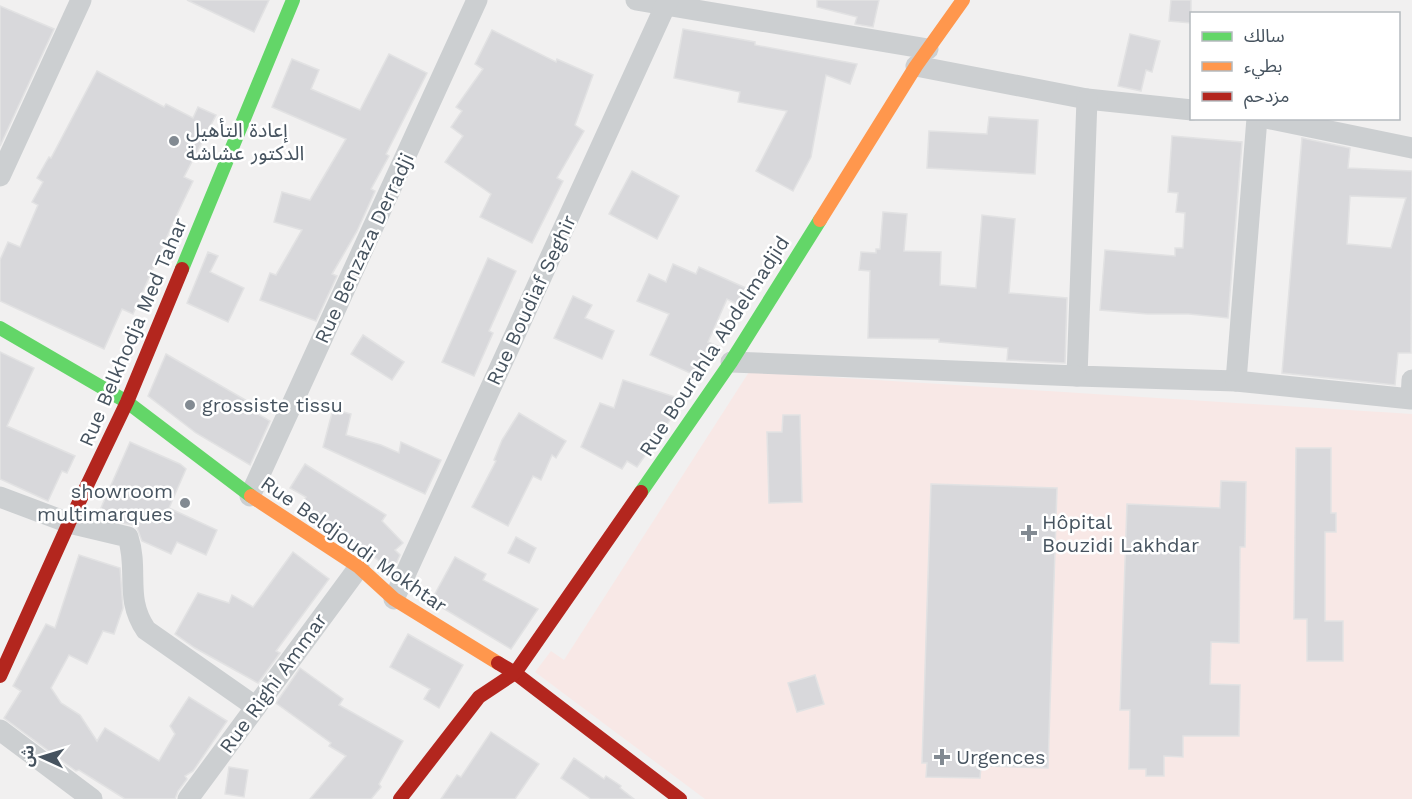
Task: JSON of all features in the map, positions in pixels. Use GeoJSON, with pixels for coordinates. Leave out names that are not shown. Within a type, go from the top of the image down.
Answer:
{"type":"FeatureCollection","features":[{"type":"Feature","properties":{"kind":"street"},"geometry":{"type":"LineString","coordinates":[[0,176],[81,0]]}},
{"type":"Feature","properties":{"kind":"street","name":"Rue Belkhodja Med Tahar"},"geometry":{"type":"LineString","coordinates":[[0,676],[127,402],[293,0]]}},
{"type":"Feature","properties":{"kind":"street","name":"Rue Benzaza Derradji"},"geometry":{"type":"LineString","coordinates":[[250,496],[477,0]]}},
{"type":"Feature","properties":{"kind":"street"},"geometry":{"type":"LineString","coordinates":[[636,0],[667,3],[928,49]]}},
{"type":"Feature","properties":{"kind":"street","name":"Rue Bourahla Abdelmadjid"},"geometry":{"type":"LineString","coordinates":[[400,799],[479,697],[515,673],[731,362],[916,66],[963,0]]}},
{"type":"Feature","properties":{"kind":"street","name":"Rue Boudiaf Seghir"},"geometry":{"type":"LineString","coordinates":[[394,599],[667,3]]}},
{"type":"Feature","properties":{"kind":"street"},"geometry":{"type":"LineString","coordinates":[[916,66],[1087,99],[1190,110]]}},
{"type":"Feature","properties":{"kind":"street"},"geometry":{"type":"LineString","coordinates":[[1077,376],[1087,99]]}},
{"type":"Feature","properties":{"kind":"street"},"geometry":{"type":"LineString","coordinates":[[1236,381],[1257,120]]}},
{"type":"Feature","properties":{"kind":"street"},"geometry":{"type":"LineString","coordinates":[[1276,120],[1412,148]]}},
{"type":"Feature","properties":{"kind":"street","name":"Rue Beldjoudi Mokhtar"},"geometry":{"type":"LineString","coordinates":[[0,328],[127,402],[250,496],[359,567],[394,599],[515,673],[680,799]]}},
{"type":"Feature","properties":{"kind":"street"},"geometry":{"type":"LineString","coordinates":[[731,362],[1236,381],[1412,393]]}},
{"type":"Feature","properties":{"kind":"street"},"geometry":{"type":"LineString","coordinates":[[0,497],[69,523],[128,537],[132,550],[133,601],[137,617],[146,630],[256,707]]}},
{"type":"Feature","properties":{"kind":"street","name":"Rue Righi Ammar"},"geometry":{"type":"LineString","coordinates":[[188,799],[359,567]]}},
{"type":"Feature","properties":{"kind":"street"},"geometry":{"type":"LineString","coordinates":[[0,730],[92,799]]}},
{"type":"Feature","properties":{"kind":"shaded area","name":"Hôpital Bouzidi Lakhdar"},"geometry":{"type":"Polygon","coordinates":[[[749,372],[1412,414],[1412,799],[705,799],[535,672],[551,651],[564,660],[749,372]]]}},
{"type":"Feature","properties":{"kind":"building"},"geometry":{"type":"Polygon","coordinates":[[[187,0],[269,0],[254,32],[187,0]]]}},
{"type":"Feature","properties":{"kind":"building"},"geometry":{"type":"Polygon","coordinates":[[[817,0],[879,0],[873,27],[855,24],[857,17],[817,7],[817,0]]]}},
{"type":"Feature","properties":{"kind":"building"},"geometry":{"type":"Polygon","coordinates":[[[1171,0],[1191,0],[1190,23],[1169,21],[1171,0]]]}},
{"type":"Feature","properties":{"kind":"building"},"geometry":{"type":"Polygon","coordinates":[[[0,6],[54,29],[0,146],[0,6]]]}},
{"type":"Feature","properties":{"kind":"building"},"geometry":{"type":"Polygon","coordinates":[[[683,29],[857,64],[850,84],[826,75],[811,157],[793,191],[756,171],[787,111],[738,102],[740,92],[674,78],[683,29]]]}},
{"type":"Feature","properties":{"kind":"building"},"geometry":{"type":"Polygon","coordinates":[[[492,30],[556,62],[557,59],[593,75],[575,125],[584,131],[557,178],[563,181],[532,243],[480,217],[491,194],[445,162],[463,136],[451,127],[462,111],[456,107],[483,69],[475,64],[492,30]]]}},
{"type":"Feature","properties":{"kind":"building"},"geometry":{"type":"Polygon","coordinates":[[[1130,34],[1160,41],[1152,72],[1146,70],[1141,91],[1118,86],[1130,34]]]}},
{"type":"Feature","properties":{"kind":"building"},"geometry":{"type":"Polygon","coordinates":[[[389,54],[427,73],[386,154],[389,156],[371,189],[375,191],[357,231],[332,274],[337,276],[316,321],[260,300],[270,273],[276,275],[302,230],[274,222],[282,192],[310,200],[346,139],[272,107],[292,59],[319,70],[311,89],[360,110],[389,54]]]}},
{"type":"Feature","properties":{"kind":"building"},"geometry":{"type":"Polygon","coordinates":[[[97,71],[164,107],[166,104],[193,118],[198,107],[216,115],[184,177],[193,181],[133,314],[122,309],[104,349],[0,301],[0,260],[8,242],[20,247],[38,205],[32,202],[43,182],[37,178],[49,157],[51,158],[97,71]]]}},
{"type":"Feature","properties":{"kind":"building"},"geometry":{"type":"Polygon","coordinates":[[[989,117],[1038,120],[1035,174],[927,168],[929,131],[987,134],[989,117]]]}},
{"type":"Feature","properties":{"kind":"building"},"geometry":{"type":"Polygon","coordinates":[[[1172,136],[1242,142],[1228,318],[1100,310],[1105,250],[1175,256],[1175,248],[1183,248],[1185,213],[1176,212],[1178,193],[1168,192],[1172,136]]]}},
{"type":"Feature","properties":{"kind":"building"},"geometry":{"type":"Polygon","coordinates":[[[1302,138],[1350,148],[1348,168],[1412,171],[1411,353],[1398,353],[1395,385],[1282,373],[1302,138]],[[1350,196],[1347,244],[1391,248],[1406,198],[1350,196]]]}},
{"type":"Feature","properties":{"kind":"building"},"geometry":{"type":"Polygon","coordinates":[[[632,171],[679,196],[657,239],[609,214],[632,171]]]}},
{"type":"Feature","properties":{"kind":"building"},"geometry":{"type":"Polygon","coordinates":[[[883,212],[907,214],[904,251],[941,252],[940,285],[976,288],[982,215],[1015,219],[1009,293],[1067,298],[1065,363],[1007,360],[1008,348],[939,342],[939,339],[868,338],[870,271],[859,270],[861,252],[876,253],[876,249],[880,249],[883,212]]]}},
{"type":"Feature","properties":{"kind":"building"},"geometry":{"type":"Polygon","coordinates":[[[208,252],[218,256],[210,272],[244,288],[228,322],[187,303],[208,252]]]}},
{"type":"Feature","properties":{"kind":"building"},"geometry":{"type":"Polygon","coordinates":[[[488,258],[516,271],[489,331],[493,333],[474,376],[442,362],[488,258]]]}},
{"type":"Feature","properties":{"kind":"building"},"geometry":{"type":"Polygon","coordinates":[[[673,264],[696,274],[699,267],[748,289],[741,306],[727,299],[708,342],[720,347],[699,377],[650,355],[669,314],[637,301],[649,274],[666,282],[673,264]]]}},
{"type":"Feature","properties":{"kind":"building"},"geometry":{"type":"Polygon","coordinates":[[[573,296],[592,305],[585,318],[614,331],[602,359],[554,338],[573,296]]]}},
{"type":"Feature","properties":{"kind":"building"},"geometry":{"type":"Polygon","coordinates":[[[363,335],[404,362],[392,380],[351,354],[363,335]]]}},
{"type":"Feature","properties":{"kind":"building"},"geometry":{"type":"Polygon","coordinates":[[[0,352],[34,368],[7,426],[75,456],[67,473],[62,471],[48,501],[0,479],[0,352]]]}},
{"type":"Feature","properties":{"kind":"building"},"geometry":{"type":"Polygon","coordinates":[[[166,354],[249,402],[246,407],[270,421],[250,465],[196,433],[148,396],[166,354]]]}},
{"type":"Feature","properties":{"kind":"building"},"geometry":{"type":"Polygon","coordinates":[[[623,380],[684,400],[637,467],[627,461],[622,469],[581,447],[600,403],[614,408],[623,380]]]}},
{"type":"Feature","properties":{"kind":"building"},"geometry":{"type":"Polygon","coordinates":[[[333,409],[351,414],[346,435],[399,453],[401,442],[441,460],[425,494],[323,447],[333,409]]]}},
{"type":"Feature","properties":{"kind":"building"},"geometry":{"type":"Polygon","coordinates":[[[519,413],[566,441],[556,458],[552,455],[541,480],[533,476],[508,526],[472,507],[496,461],[494,460],[502,440],[519,413]]]}},
{"type":"Feature","properties":{"kind":"building"},"geometry":{"type":"Polygon","coordinates":[[[783,415],[800,415],[802,502],[769,503],[767,432],[782,432],[783,415]]]}},
{"type":"Feature","properties":{"kind":"building"},"geometry":{"type":"Polygon","coordinates":[[[130,442],[180,464],[186,469],[169,508],[217,530],[206,555],[177,542],[171,554],[142,541],[137,528],[132,525],[97,517],[130,442]]]}},
{"type":"Feature","properties":{"kind":"building"},"geometry":{"type":"Polygon","coordinates":[[[1296,448],[1331,448],[1331,513],[1336,513],[1336,532],[1325,532],[1325,621],[1343,621],[1343,661],[1307,661],[1307,619],[1294,619],[1296,448]]]}},
{"type":"Feature","properties":{"kind":"building"},"geometry":{"type":"Polygon","coordinates":[[[305,464],[386,515],[382,521],[403,543],[395,550],[400,555],[392,573],[377,559],[300,508],[306,497],[290,488],[305,464]]]}},
{"type":"Feature","properties":{"kind":"building"},"geometry":{"type":"Polygon","coordinates":[[[1221,481],[1246,482],[1245,547],[1240,547],[1239,643],[1211,642],[1210,684],[1240,685],[1239,736],[1183,736],[1183,757],[1164,756],[1164,776],[1146,776],[1146,769],[1129,769],[1130,710],[1120,710],[1127,504],[1220,508],[1221,481]]]}},
{"type":"Feature","properties":{"kind":"building"},"geometry":{"type":"Polygon","coordinates":[[[931,484],[1057,488],[1048,768],[981,766],[980,778],[926,777],[927,763],[922,763],[931,484]]]}},
{"type":"Feature","properties":{"kind":"building"},"geometry":{"type":"Polygon","coordinates":[[[516,537],[536,548],[529,563],[508,553],[516,537]]]}},
{"type":"Feature","properties":{"kind":"building"},"geometry":{"type":"Polygon","coordinates":[[[293,552],[329,579],[276,651],[280,653],[258,683],[195,648],[175,634],[198,593],[229,603],[232,595],[253,607],[293,552]]]}},
{"type":"Feature","properties":{"kind":"building"},"geometry":{"type":"Polygon","coordinates":[[[79,555],[120,568],[123,608],[114,634],[103,631],[87,664],[69,655],[51,688],[61,703],[80,715],[97,741],[105,728],[159,761],[175,734],[170,726],[189,697],[227,721],[193,771],[185,776],[187,779],[175,799],[125,799],[79,770],[76,771],[4,718],[21,691],[13,686],[46,624],[55,628],[79,555]]]}},
{"type":"Feature","properties":{"kind":"building"},"geometry":{"type":"Polygon","coordinates":[[[455,557],[486,574],[483,580],[538,609],[511,649],[431,601],[455,557]]]}},
{"type":"Feature","properties":{"kind":"building"},"geometry":{"type":"Polygon","coordinates":[[[408,634],[463,665],[439,708],[424,699],[430,689],[390,667],[408,634]]]}},
{"type":"Feature","properties":{"kind":"building"},"geometry":{"type":"Polygon","coordinates":[[[300,668],[343,699],[339,705],[403,741],[379,784],[381,787],[371,799],[310,799],[346,756],[329,746],[331,743],[276,703],[300,668]]]}},
{"type":"Feature","properties":{"kind":"building"},"geometry":{"type":"Polygon","coordinates":[[[815,675],[824,704],[797,712],[788,683],[815,675]]]}},
{"type":"Feature","properties":{"kind":"building"},"geometry":{"type":"Polygon","coordinates":[[[491,732],[539,764],[515,799],[441,799],[457,775],[461,777],[491,732]]]}},
{"type":"Feature","properties":{"kind":"building"},"geometry":{"type":"Polygon","coordinates":[[[574,758],[604,779],[606,776],[621,786],[620,788],[634,799],[591,799],[561,778],[574,758]]]}},
{"type":"Feature","properties":{"kind":"building"},"geometry":{"type":"Polygon","coordinates":[[[229,767],[248,770],[244,797],[225,794],[229,767]]]}},
{"type":"Feature","properties":{"kind":"traffic: fast"},"geometry":{"type":"LineString","coordinates":[[182,269],[293,0]]}},
{"type":"Feature","properties":{"kind":"traffic: fast"},"geometry":{"type":"LineString","coordinates":[[641,492],[731,362],[820,220]]}},
{"type":"Feature","properties":{"kind":"traffic: fast"},"geometry":{"type":"LineString","coordinates":[[0,328],[127,402],[251,496]]}},
{"type":"Feature","properties":{"kind":"traffic: slow"},"geometry":{"type":"LineString","coordinates":[[820,220],[916,66],[963,0]]}},
{"type":"Feature","properties":{"kind":"traffic: slow"},"geometry":{"type":"LineString","coordinates":[[251,496],[359,567],[394,599],[498,663]]}},
{"type":"Feature","properties":{"kind":"traffic: jam"},"geometry":{"type":"LineString","coordinates":[[0,676],[127,402],[182,269]]}},
{"type":"Feature","properties":{"kind":"traffic: jam"},"geometry":{"type":"LineString","coordinates":[[400,799],[479,697],[515,673],[641,492]]}},
{"type":"Feature","properties":{"kind":"traffic: jam"},"geometry":{"type":"LineString","coordinates":[[498,663],[515,673],[680,799]]}},
{"type":"Feature","properties":{"kind":"place","name":"إعادة التأهيل الدكتور عشاشة"},"geometry":{"type":"Point","coordinates":[174,141]}},
{"type":"Feature","properties":{"kind":"place","name":"grossiste tissu"},"geometry":{"type":"Point","coordinates":[190,405]}},
{"type":"Feature","properties":{"kind":"place","name":"showroom multimarques"},"geometry":{"type":"Point","coordinates":[185,503]}},
{"type":"Feature","properties":{"kind":"place","name":"Hôpital Bouzidi Lakhdar"},"geometry":{"type":"Point","coordinates":[1029,533]}},
{"type":"Feature","properties":{"kind":"place","name":"Urgences"},"geometry":{"type":"Point","coordinates":[942,757]}}]}
